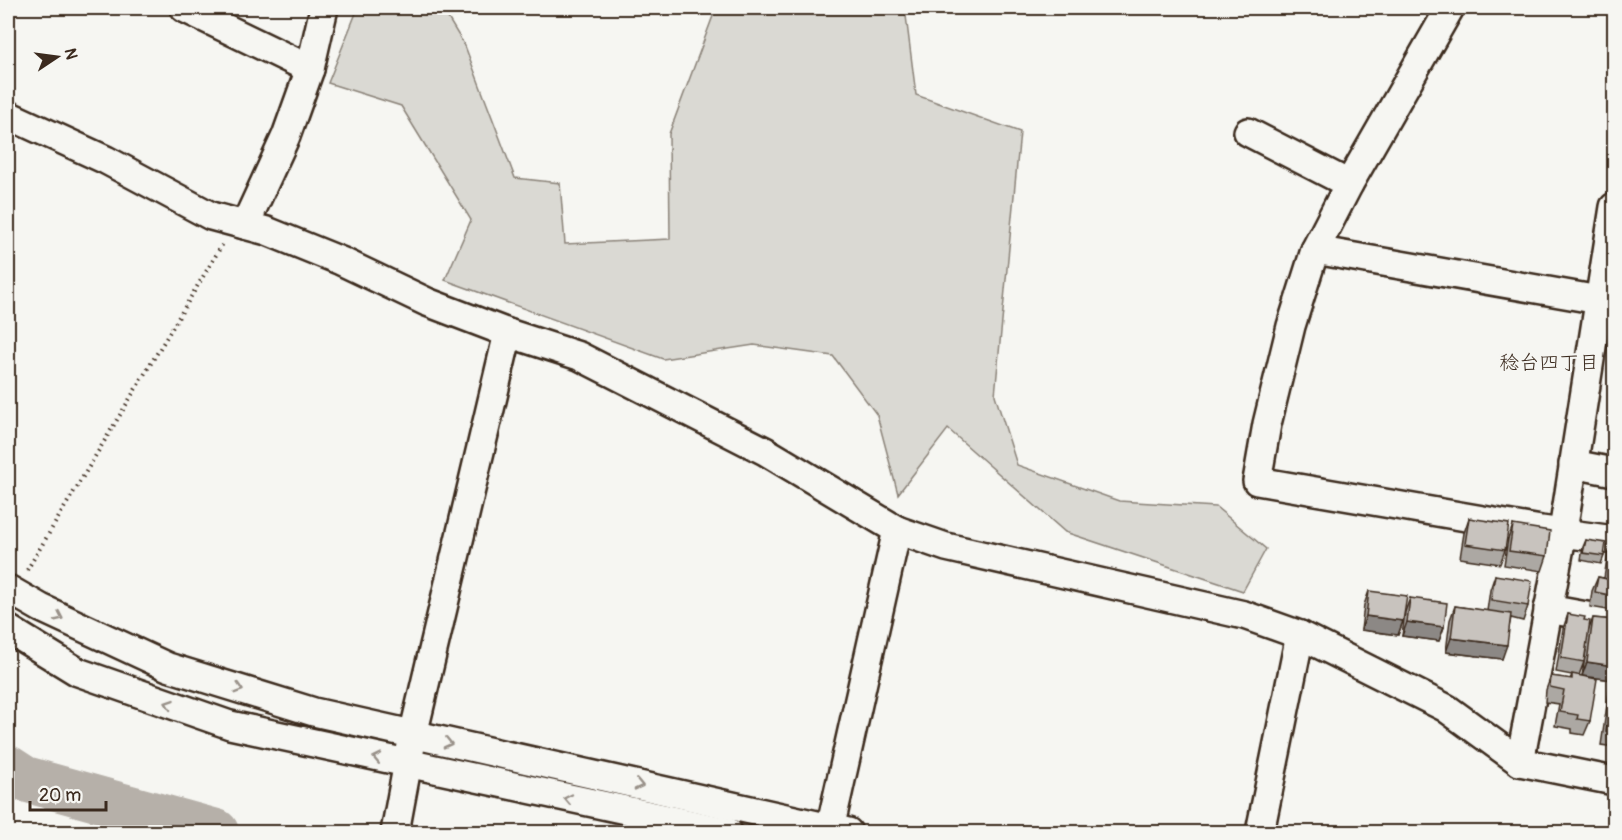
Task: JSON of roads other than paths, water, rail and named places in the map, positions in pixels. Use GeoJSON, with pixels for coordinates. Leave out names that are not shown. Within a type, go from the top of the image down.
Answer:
{"type":"FeatureCollection","features":[{"type":"Feature","properties":{"kind":"street"},"geometry":{"type":"LineString","coordinates":[[184,8],[310,69]]}},
{"type":"Feature","properties":{"kind":"street"},"geometry":{"type":"LineString","coordinates":[[245,225],[286,136],[310,69],[324,8]]}},
{"type":"Feature","properties":{"kind":"street"},"geometry":{"type":"LineString","coordinates":[[1450,8],[1348,184],[1315,250],[1291,326],[1267,423],[1257,481],[1542,530],[1563,531],[1614,540]]}},
{"type":"Feature","properties":{"kind":"street"},"geometry":{"type":"LineString","coordinates":[[8,115],[106,160],[211,216],[245,225],[341,261],[427,302],[508,333],[579,356],[765,451],[897,530],[946,548],[1245,615],[1300,636],[1446,708],[1520,762],[1614,781]]}},
{"type":"Feature","properties":{"kind":"street"},"geometry":{"type":"LineString","coordinates":[[1248,132],[1348,184]]}},
{"type":"Feature","properties":{"kind":"street"},"geometry":{"type":"LineString","coordinates":[[1520,762],[1563,531],[1599,300],[1610,257],[1614,207]]}},
{"type":"Feature","properties":{"kind":"street"},"geometry":{"type":"LineString","coordinates":[[1315,250],[1599,300]]}},
{"type":"Feature","properties":{"kind":"street"},"geometry":{"type":"LineString","coordinates":[[395,832],[413,735],[508,333]]}},
{"type":"Feature","properties":{"kind":"street"},"geometry":{"type":"LineString","coordinates":[[1573,464],[1614,472]]}},
{"type":"Feature","properties":{"kind":"street"},"geometry":{"type":"LineString","coordinates":[[10,590],[41,608],[168,667],[314,712],[839,831],[897,530]]}},
{"type":"Feature","properties":{"kind":"street"},"geometry":{"type":"LineString","coordinates":[[1548,609],[1614,621]]}},
{"type":"Feature","properties":{"kind":"street"},"geometry":{"type":"LineString","coordinates":[[8,629],[78,672],[230,725],[406,777],[728,832]]}},
{"type":"Feature","properties":{"kind":"street"},"geometry":{"type":"LineString","coordinates":[[1260,832],[1300,636]]}},
{"type":"Feature","properties":{"kind":"waterway"},"geometry":{"type":"LineString","coordinates":[[8,768],[25,779],[216,832]]}},
{"type":"Feature","properties":{"kind":"district","name":"稔台四丁目"},"geometry":{"type":"Point","coordinates":[1549,362]}}]}
